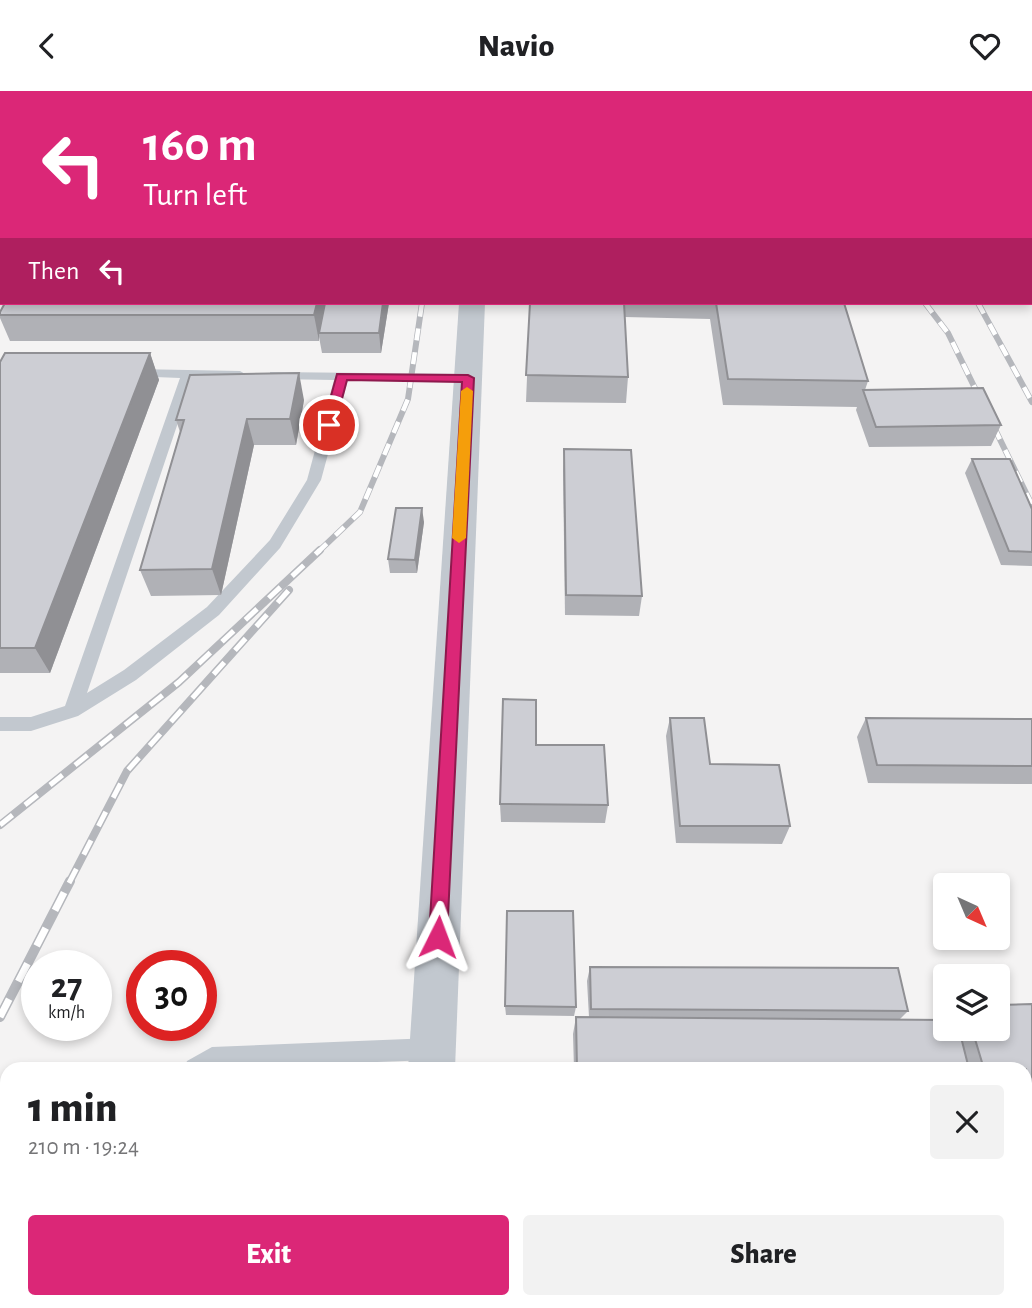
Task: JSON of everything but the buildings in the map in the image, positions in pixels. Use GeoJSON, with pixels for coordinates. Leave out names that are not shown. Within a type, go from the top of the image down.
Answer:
{"type":"FeatureCollection","features":[{"type":"Feature","properties":{"kind":"street"},"geometry":{"type":"LineString","coordinates":[[432,1059],[472,305]]}},
{"type":"Feature","properties":{"kind":"lane"},"geometry":{"type":"LineString","coordinates":[[121,373],[468,378]]}},
{"type":"Feature","properties":{"kind":"lane"},"geometry":{"type":"LineString","coordinates":[[72,711],[188,374]]}},
{"type":"Feature","properties":{"kind":"lane"},"geometry":{"type":"LineString","coordinates":[[0,724],[31,724],[72,711],[130,675],[213,611],[275,544],[314,480],[342,376]]}},
{"type":"Feature","properties":{"kind":"lane"},"geometry":{"type":"LineString","coordinates":[[206,1062],[212,1058],[432,1059]]}},
{"type":"Feature","properties":{"kind":"railway"},"geometry":{"type":"LineString","coordinates":[[318,552],[360,512],[408,399],[422,305]]}},
{"type":"Feature","properties":{"kind":"railway"},"geometry":{"type":"LineString","coordinates":[[927,305],[948,333],[1032,505]]}},
{"type":"Feature","properties":{"kind":"railway"},"geometry":{"type":"LineString","coordinates":[[979,305],[1032,402]]}},
{"type":"Feature","properties":{"kind":"railway"},"geometry":{"type":"LineString","coordinates":[[0,825],[179,682],[320,550]]}},
{"type":"Feature","properties":{"kind":"railway"},"geometry":{"type":"LineString","coordinates":[[69,883],[127,771],[289,590]]}},
{"type":"Feature","properties":{"kind":"railway"},"geometry":{"type":"LineString","coordinates":[[0,1017],[70,881]]}},
{"type":"Feature","properties":{"kind":"slow traffic"},"geometry":{"type":"LineString","coordinates":[[459,538],[467,391]]}},
{"type":"Feature","properties":{"kind":"route"},"geometry":{"type":"LineString","coordinates":[[329,425],[342,376],[468,378],[438,937]]}}]}
